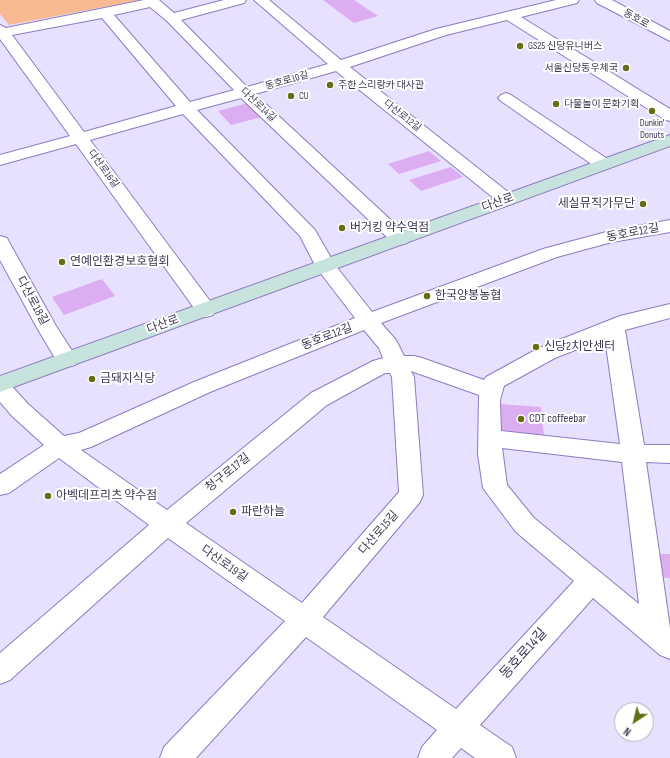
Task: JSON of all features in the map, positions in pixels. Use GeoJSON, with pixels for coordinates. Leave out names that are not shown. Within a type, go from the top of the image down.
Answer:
{"type":"FeatureCollection","features":[{"type":"Feature","properties":{"kind":"main road","name":"다산로"},"geometry":{"type":"LineString","coordinates":[[0,384],[326,267],[670,140]]}},
{"type":"Feature","properties":{"kind":"street"},"geometry":{"type":"LineString","coordinates":[[172,18],[239,0]]}},
{"type":"Feature","properties":{"kind":"street","name":"다산로12길"},"geometry":{"type":"LineString","coordinates":[[260,0],[339,66],[507,200]]}},
{"type":"Feature","properties":{"kind":"street","name":"동호로10길"},"geometry":{"type":"LineString","coordinates":[[0,160],[339,66],[441,32],[572,0]]}},
{"type":"Feature","properties":{"kind":"street","name":"동호로"},"geometry":{"type":"LineString","coordinates":[[602,0],[670,37]]}},
{"type":"Feature","properties":{"kind":"street","name":"다산로14길"},"geometry":{"type":"LineString","coordinates":[[1,31],[105,13],[153,2],[172,18],[245,93],[400,239]]}},
{"type":"Feature","properties":{"kind":"street"},"geometry":{"type":"LineString","coordinates":[[105,13],[187,109],[308,234],[326,267]]}},
{"type":"Feature","properties":{"kind":"street"},"geometry":{"type":"LineString","coordinates":[[509,15],[670,116]]}},
{"type":"Feature","properties":{"kind":"street","name":"다산로16길"},"geometry":{"type":"LineString","coordinates":[[1,31],[206,310]]}},
{"type":"Feature","properties":{"kind":"street"},"geometry":{"type":"LineString","coordinates":[[506,98],[603,164]]}},
{"type":"Feature","properties":{"kind":"street","name":"동호로12길"},"geometry":{"type":"LineString","coordinates":[[0,486],[61,445],[83,441],[202,387],[368,321],[550,253],[610,237],[670,226]]}},
{"type":"Feature","properties":{"kind":"street","name":"다산로18길"},"geometry":{"type":"LineString","coordinates":[[0,242],[46,326],[67,360]]}},
{"type":"Feature","properties":{"kind":"street","name":"다산로15길"},"geometry":{"type":"LineString","coordinates":[[175,758],[304,620],[411,495],[403,377],[388,345],[326,267]]}},
{"type":"Feature","properties":{"kind":"street"},"geometry":{"type":"LineString","coordinates":[[663,640],[526,525],[495,488],[490,454],[488,400],[494,382],[547,353],[627,321],[670,311]]}},
{"type":"Feature","properties":{"kind":"street"},"geometry":{"type":"LineString","coordinates":[[614,326],[663,640]]}},
{"type":"Feature","properties":{"kind":"street","name":"청구로17길"},"geometry":{"type":"LineString","coordinates":[[0,672],[167,524],[319,399],[381,366],[414,363],[492,390]]}},
{"type":"Feature","properties":{"kind":"street","name":"다산로19길"},"geometry":{"type":"LineString","coordinates":[[0,388],[20,410],[78,461],[501,758]]}},
{"type":"Feature","properties":{"kind":"street"},"geometry":{"type":"LineString","coordinates":[[490,438],[615,453],[670,454]]}},
{"type":"Feature","properties":{"kind":"street","name":"동호로14길"},"geometry":{"type":"LineString","coordinates":[[458,728],[591,581]]}},
{"type":"Feature","properties":{"kind":"street"},"geometry":{"type":"LineString","coordinates":[[433,758],[458,728]]}},
{"type":"Feature","properties":{"kind":"shaded area"},"geometry":{"type":"Polygon","coordinates":[[[0,0],[140,0],[9,25],[0,14],[0,0]]]}},
{"type":"Feature","properties":{"kind":"building"},"geometry":{"type":"Polygon","coordinates":[[[323,0],[354,0],[378,16],[354,23],[323,0]]]}},
{"type":"Feature","properties":{"kind":"building"},"geometry":{"type":"Polygon","coordinates":[[[248,103],[262,117],[231,125],[218,111],[248,103]]]}},
{"type":"Feature","properties":{"kind":"building"},"geometry":{"type":"Polygon","coordinates":[[[429,151],[441,161],[399,174],[388,164],[429,151]]]}},
{"type":"Feature","properties":{"kind":"building"},"geometry":{"type":"Polygon","coordinates":[[[451,167],[463,177],[421,191],[409,180],[451,167]]]}},
{"type":"Feature","properties":{"kind":"building"},"geometry":{"type":"Polygon","coordinates":[[[102,279],[115,296],[64,315],[52,297],[102,279]]]}},
{"type":"Feature","properties":{"kind":"building","name":"CDT coffeebar"},"geometry":{"type":"Polygon","coordinates":[[[499,404],[541,407],[544,436],[501,430],[499,404]]]}},
{"type":"Feature","properties":{"kind":"building"},"geometry":{"type":"Polygon","coordinates":[[[660,554],[670,554],[670,578],[659,577],[660,554]]]}},
{"type":"Feature","properties":{"kind":"place","name":"GS25 신당유니버스"},"geometry":{"type":"Point","coordinates":[520,46]}},
{"type":"Feature","properties":{"kind":"place","name":"서울신당동우체국"},"geometry":{"type":"Point","coordinates":[626,68]}},
{"type":"Feature","properties":{"kind":"place","name":"주한 스리랑카 대사관"},"geometry":{"type":"Point","coordinates":[330,85]}},
{"type":"Feature","properties":{"kind":"place","name":"CU"},"geometry":{"type":"Point","coordinates":[291,96]}},
{"type":"Feature","properties":{"kind":"place","name":"다물놀이 문화기획"},"geometry":{"type":"Point","coordinates":[556,104]}},
{"type":"Feature","properties":{"kind":"place","name":"Dunkin' Donuts"},"geometry":{"type":"Point","coordinates":[652,111]}},
{"type":"Feature","properties":{"kind":"place","name":"세실뮤직가무단"},"geometry":{"type":"Point","coordinates":[643,204]}},
{"type":"Feature","properties":{"kind":"place","name":"버거킹 약수역점"},"geometry":{"type":"Point","coordinates":[342,228]}},
{"type":"Feature","properties":{"kind":"place","name":"연예인환경보호협회"},"geometry":{"type":"Point","coordinates":[62,262]}},
{"type":"Feature","properties":{"kind":"place","name":"한국양봉농협"},"geometry":{"type":"Point","coordinates":[427,296]}},
{"type":"Feature","properties":{"kind":"place","name":"신당2치안센터"},"geometry":{"type":"Point","coordinates":[536,347]}},
{"type":"Feature","properties":{"kind":"place","name":"금돼지식당"},"geometry":{"type":"Point","coordinates":[92,379]}},
{"type":"Feature","properties":{"kind":"place","name":"CDT coffeebar"},"geometry":{"type":"Point","coordinates":[521,419]}},
{"type":"Feature","properties":{"kind":"place","name":"아벡데프리츠 약수점"},"geometry":{"type":"Point","coordinates":[48,496]}},
{"type":"Feature","properties":{"kind":"place","name":"파란하늘"},"geometry":{"type":"Point","coordinates":[233,512]}}]}
